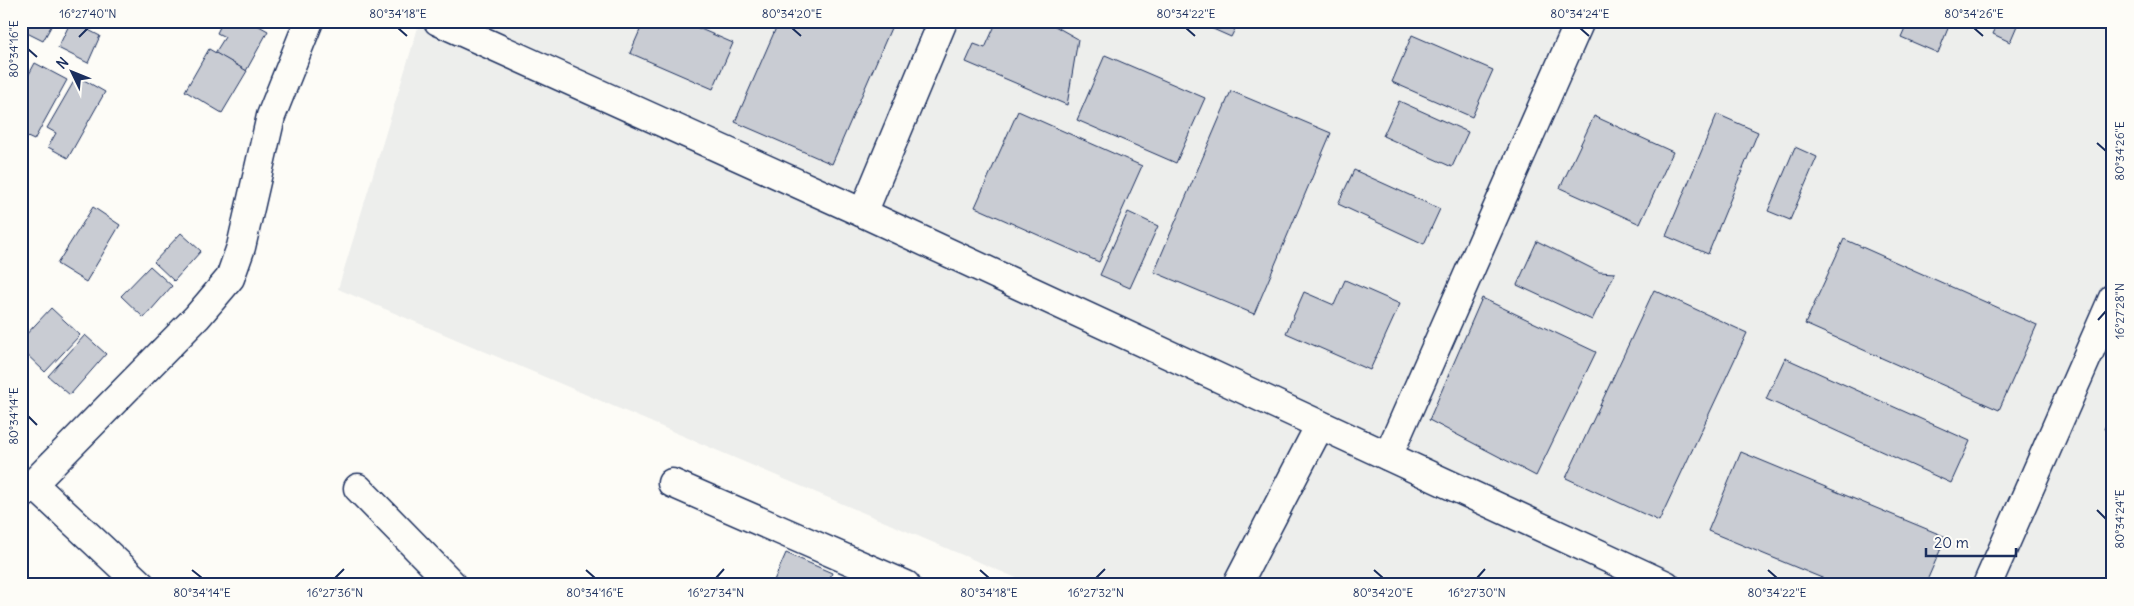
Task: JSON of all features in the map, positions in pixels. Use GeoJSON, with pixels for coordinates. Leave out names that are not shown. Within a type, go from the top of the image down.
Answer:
{"type":"FeatureCollection","features":[{"type":"Feature","properties":{"kind":"street"},"geometry":{"type":"LineString","coordinates":[[141,585],[27,490],[197,317],[230,278],[241,247],[271,116],[309,21]]}},
{"type":"Feature","properties":{"kind":"street"},"geometry":{"type":"LineString","coordinates":[[438,21],[863,213],[1666,585]]}},
{"type":"Feature","properties":{"kind":"street"},"geometry":{"type":"LineString","coordinates":[[863,213],[943,21]]}},
{"type":"Feature","properties":{"kind":"street"},"geometry":{"type":"LineString","coordinates":[[1388,456],[1580,21]]}},
{"type":"Feature","properties":{"kind":"street"},"geometry":{"type":"LineString","coordinates":[[1987,585],[2113,298]]}},
{"type":"Feature","properties":{"kind":"street"},"geometry":{"type":"LineString","coordinates":[[1237,585],[1320,424]]}},
{"type":"Feature","properties":{"kind":"street"},"geometry":{"type":"LineString","coordinates":[[672,483],[857,575],[906,585]]}},
{"type":"Feature","properties":{"kind":"street"},"geometry":{"type":"LineString","coordinates":[[358,488],[453,585]]}},
{"type":"Feature","properties":{"kind":"shaded area"},"geometry":{"type":"Polygon","coordinates":[[[420,21],[2113,21],[2113,585],[1033,585],[338,289],[420,21]]]}},
{"type":"Feature","properties":{"kind":"building"},"geometry":{"type":"Polygon","coordinates":[[[21,21],[54,21],[43,41],[21,30],[21,21]]]}},
{"type":"Feature","properties":{"kind":"building"},"geometry":{"type":"Polygon","coordinates":[[[71,21],[100,36],[88,63],[58,48],[71,21]]]}},
{"type":"Feature","properties":{"kind":"building"},"geometry":{"type":"Polygon","coordinates":[[[223,21],[250,21],[268,31],[246,71],[215,53],[225,37],[217,33],[223,21]]]}},
{"type":"Feature","properties":{"kind":"building"},"geometry":{"type":"Polygon","coordinates":[[[644,21],[682,21],[733,43],[713,89],[630,53],[644,21]]]}},
{"type":"Feature","properties":{"kind":"building"},"geometry":{"type":"Polygon","coordinates":[[[779,21],[894,21],[832,164],[735,122],[779,21]]]}},
{"type":"Feature","properties":{"kind":"building"},"geometry":{"type":"Polygon","coordinates":[[[997,21],[1046,21],[1078,39],[1067,105],[966,62],[974,44],[985,48],[997,21]]]}},
{"type":"Feature","properties":{"kind":"building"},"geometry":{"type":"Polygon","coordinates":[[[1195,21],[1239,21],[1231,37],[1195,21]]]}},
{"type":"Feature","properties":{"kind":"building"},"geometry":{"type":"Polygon","coordinates":[[[1908,21],[1951,21],[1938,53],[1901,37],[1908,21]]]}},
{"type":"Feature","properties":{"kind":"building"},"geometry":{"type":"Polygon","coordinates":[[[1999,21],[2019,21],[2010,42],[1993,34],[1999,21]]]}},
{"type":"Feature","properties":{"kind":"building"},"geometry":{"type":"Polygon","coordinates":[[[1412,35],[1493,70],[1472,117],[1392,82],[1412,35]]]}},
{"type":"Feature","properties":{"kind":"building"},"geometry":{"type":"Polygon","coordinates":[[[209,49],[247,71],[222,113],[185,91],[209,49]]]}},
{"type":"Feature","properties":{"kind":"building"},"geometry":{"type":"Polygon","coordinates":[[[1105,55],[1205,98],[1176,163],[1077,120],[1105,55]]]}},
{"type":"Feature","properties":{"kind":"building"},"geometry":{"type":"Polygon","coordinates":[[[35,63],[67,80],[34,140],[21,134],[21,89],[35,63]]]}},
{"type":"Feature","properties":{"kind":"building"},"geometry":{"type":"Polygon","coordinates":[[[77,76],[105,92],[68,158],[48,147],[56,133],[47,128],[77,76]]]}},
{"type":"Feature","properties":{"kind":"building"},"geometry":{"type":"Polygon","coordinates":[[[1231,91],[1331,133],[1254,314],[1154,272],[1231,91]]]}},
{"type":"Feature","properties":{"kind":"building"},"geometry":{"type":"Polygon","coordinates":[[[1399,101],[1468,132],[1452,167],[1383,136],[1399,101]]]}},
{"type":"Feature","properties":{"kind":"building"},"geometry":{"type":"Polygon","coordinates":[[[1018,111],[1142,166],[1099,262],[975,207],[1018,111]]]}},
{"type":"Feature","properties":{"kind":"building"},"geometry":{"type":"Polygon","coordinates":[[[1717,114],[1758,132],[1708,254],[1666,236],[1717,114]]]}},
{"type":"Feature","properties":{"kind":"building"},"geometry":{"type":"Polygon","coordinates":[[[1594,116],[1673,152],[1640,224],[1560,188],[1594,116]]]}},
{"type":"Feature","properties":{"kind":"building"},"geometry":{"type":"Polygon","coordinates":[[[1795,147],[1817,157],[1790,220],[1768,211],[1795,147]]]}},
{"type":"Feature","properties":{"kind":"building"},"geometry":{"type":"Polygon","coordinates":[[[1354,170],[1440,209],[1424,244],[1338,204],[1354,170]]]}},
{"type":"Feature","properties":{"kind":"building"},"geometry":{"type":"Polygon","coordinates":[[[93,207],[120,225],[86,282],[57,264],[93,207]]]}},
{"type":"Feature","properties":{"kind":"building"},"geometry":{"type":"Polygon","coordinates":[[[1128,212],[1158,226],[1130,288],[1100,275],[1128,212]]]}},
{"type":"Feature","properties":{"kind":"building"},"geometry":{"type":"Polygon","coordinates":[[[181,233],[201,251],[174,281],[154,262],[181,233]]]}},
{"type":"Feature","properties":{"kind":"building"},"geometry":{"type":"Polygon","coordinates":[[[1844,239],[2037,325],[1999,410],[1805,324],[1844,239]]]}},
{"type":"Feature","properties":{"kind":"building"},"geometry":{"type":"Polygon","coordinates":[[[1537,241],[1599,272],[1615,273],[1592,320],[1517,285],[1537,241]]]}},
{"type":"Feature","properties":{"kind":"building"},"geometry":{"type":"Polygon","coordinates":[[[150,266],[172,286],[144,318],[121,296],[150,266]]]}},
{"type":"Feature","properties":{"kind":"building"},"geometry":{"type":"Polygon","coordinates":[[[1345,280],[1400,304],[1370,370],[1286,333],[1304,292],[1334,305],[1345,280]]]}},
{"type":"Feature","properties":{"kind":"building"},"geometry":{"type":"Polygon","coordinates":[[[1654,290],[1747,333],[1659,521],[1566,478],[1654,290]]]}},
{"type":"Feature","properties":{"kind":"building"},"geometry":{"type":"Polygon","coordinates":[[[1482,298],[1596,352],[1536,476],[1429,420],[1482,298]]]}},
{"type":"Feature","properties":{"kind":"building"},"geometry":{"type":"Polygon","coordinates":[[[51,308],[80,335],[45,372],[21,349],[21,340],[51,308]]]}},
{"type":"Feature","properties":{"kind":"building"},"geometry":{"type":"Polygon","coordinates":[[[85,335],[106,354],[70,395],[48,376],[85,335]]]}},
{"type":"Feature","properties":{"kind":"building"},"geometry":{"type":"Polygon","coordinates":[[[1785,358],[1970,441],[1951,483],[1766,399],[1785,358]]]}},
{"type":"Feature","properties":{"kind":"building"},"geometry":{"type":"Polygon","coordinates":[[[2113,410],[2113,433],[2104,429],[2113,410]]]}},
{"type":"Feature","properties":{"kind":"building"},"geometry":{"type":"Polygon","coordinates":[[[1741,452],[1946,537],[1925,585],[1839,585],[1708,531],[1741,452]]]}},
{"type":"Feature","properties":{"kind":"building"},"geometry":{"type":"Polygon","coordinates":[[[786,553],[832,573],[827,585],[772,585],[786,553]]]}}]}
